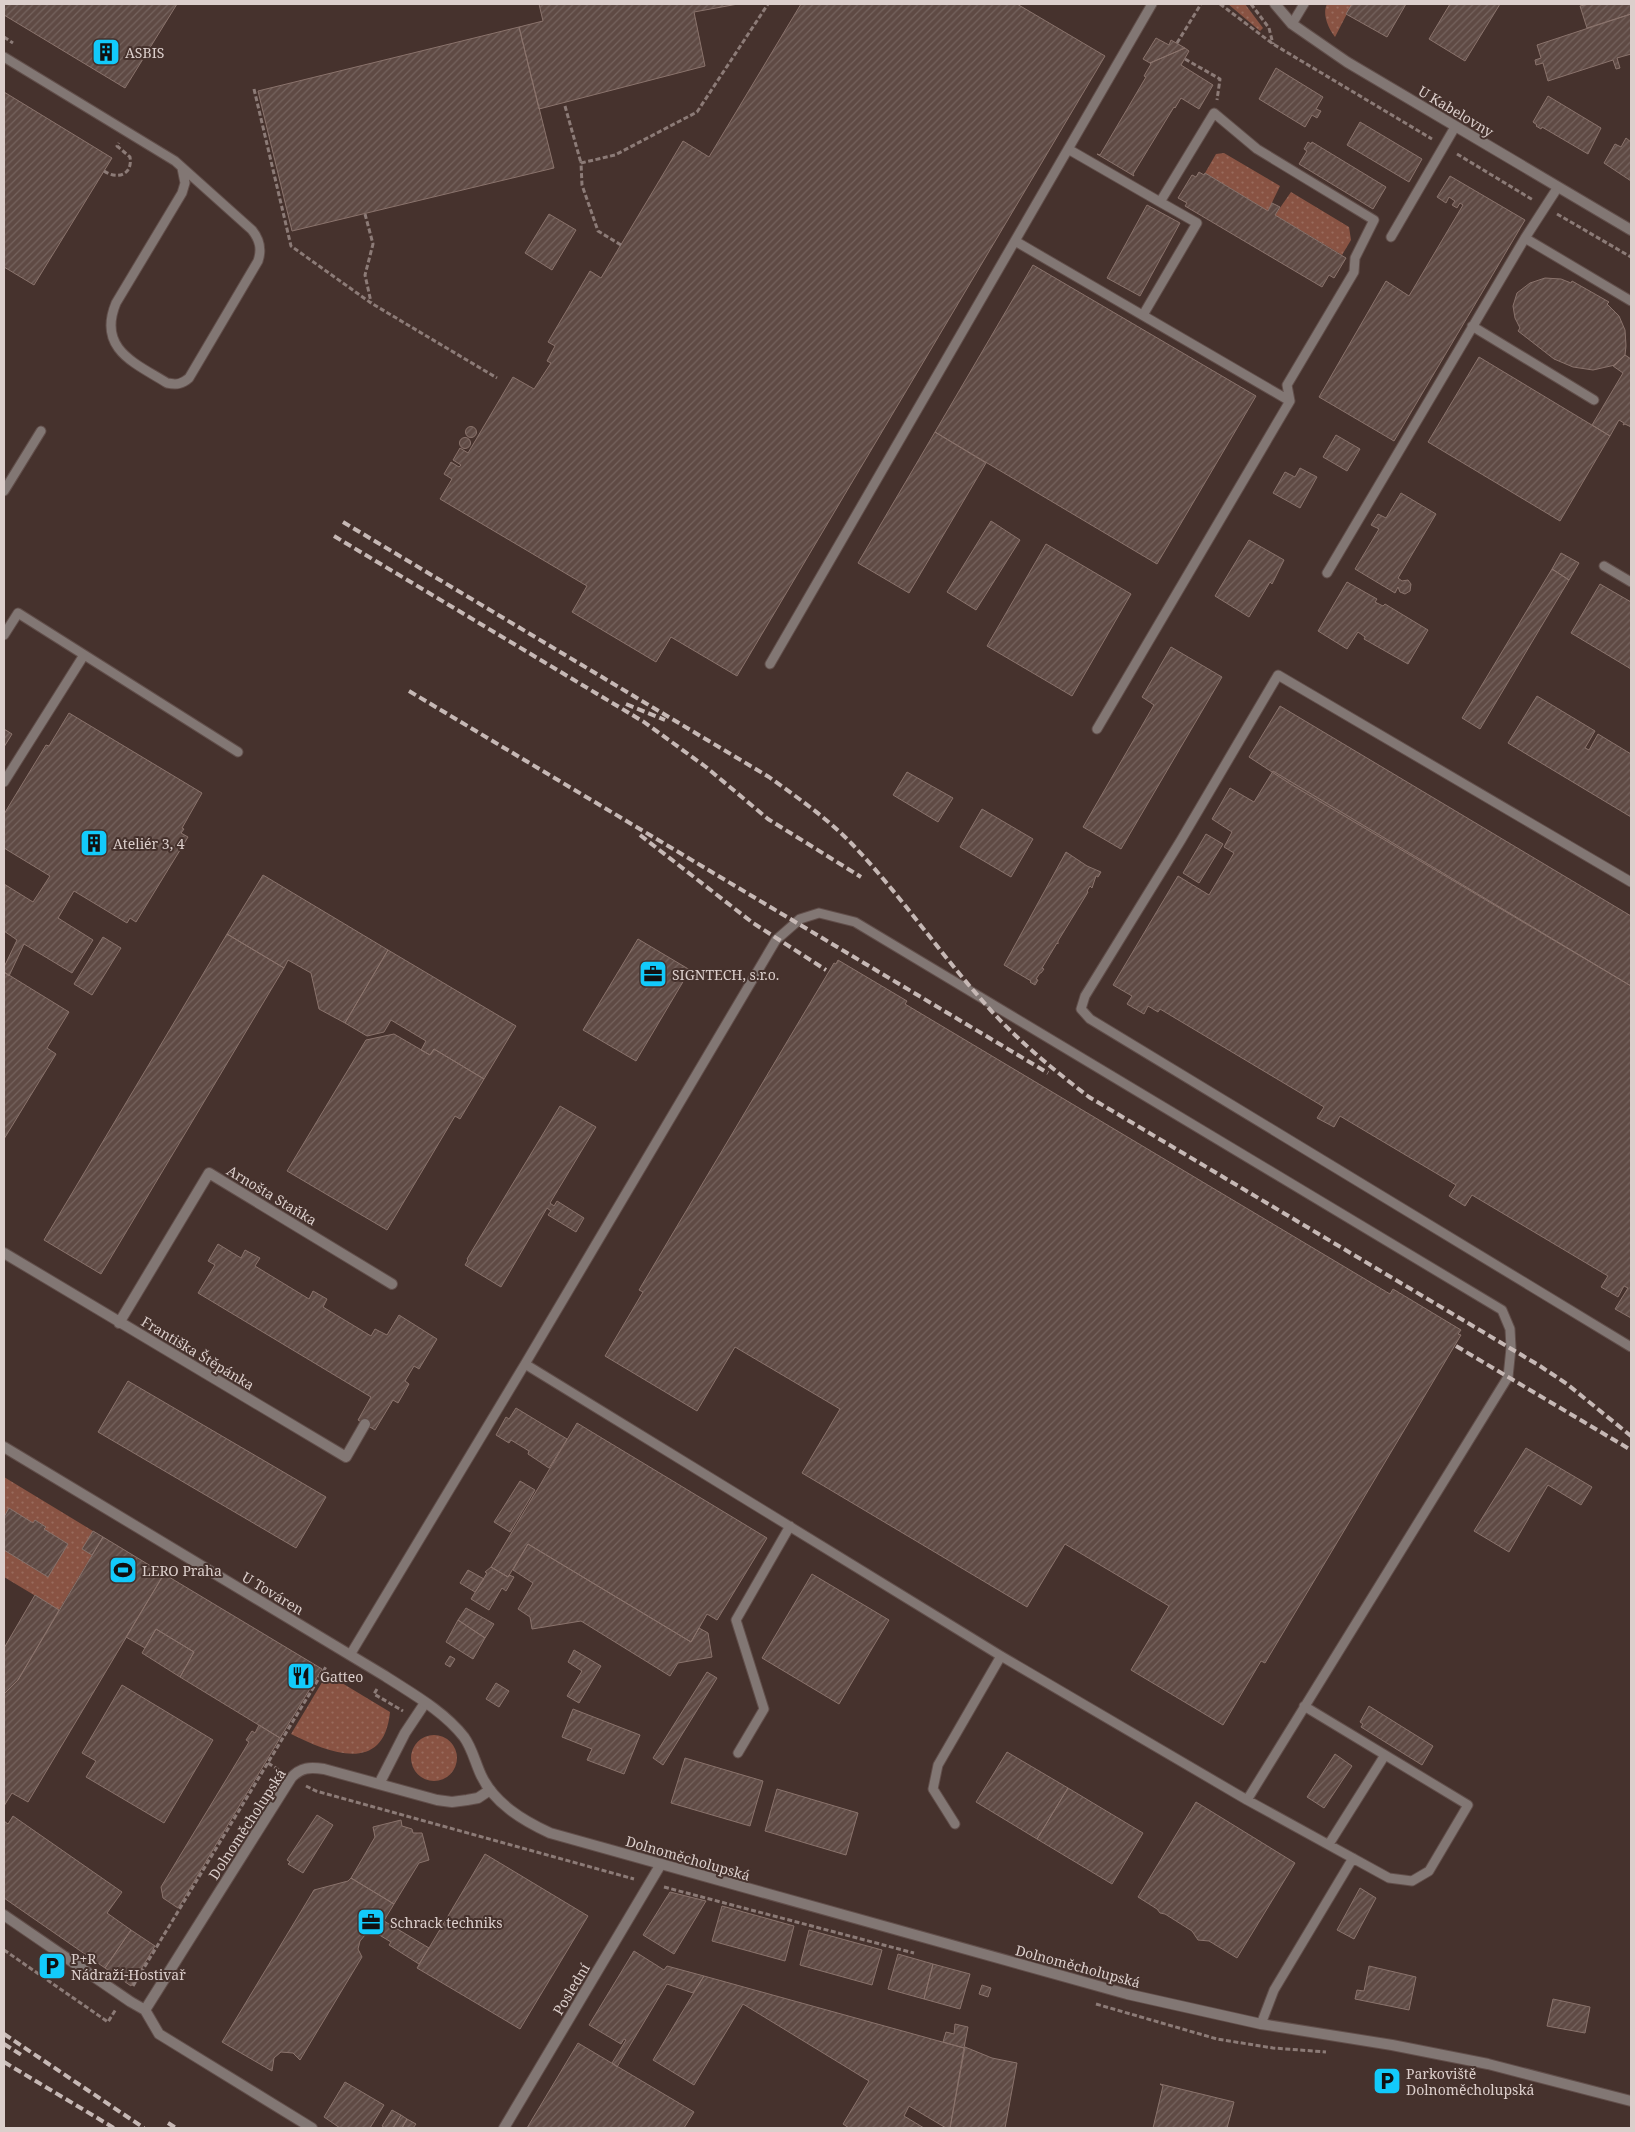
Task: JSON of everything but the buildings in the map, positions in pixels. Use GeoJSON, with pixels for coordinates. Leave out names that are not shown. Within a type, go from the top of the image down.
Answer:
{"type":"FeatureCollection","features":[{"type":"Feature","properties":{"kind":"street","name":"U Kabelovny"},"geometry":{"type":"LineString","coordinates":[[1275,4],[1292,24],[1347,62],[1631,230]]}},
{"type":"Feature","properties":{"kind":"street","name":"Arnošta Staňka"},"geometry":{"type":"LineString","coordinates":[[119,1322],[209,1173],[392,1284]]}},
{"type":"Feature","properties":{"kind":"street","name":"Františka Štěpánka"},"geometry":{"type":"LineString","coordinates":[[4,1253],[346,1456],[365,1424]]}},
{"type":"Feature","properties":{"kind":"street","name":"U Továren"},"geometry":{"type":"LineString","coordinates":[[4,1447],[350,1655],[425,1703],[457,1729],[465,1738],[490,1790],[511,1812],[526,1821]]}},
{"type":"Feature","properties":{"kind":"street"},"geometry":{"type":"LineString","coordinates":[[379,1784],[414,1717],[425,1703]]}},
{"type":"Feature","properties":{"kind":"street","name":"Dolnoměcholupská"},"geometry":{"type":"LineString","coordinates":[[145,2010],[297,1771],[314,1768],[437,1800],[452,1802],[478,1798],[490,1790]]}},
{"type":"Feature","properties":{"kind":"street","name":"Dolnoměcholupská"},"geometry":{"type":"LineString","coordinates":[[526,1821],[550,1833],[1127,1994],[1261,2024],[1462,2058],[1631,2100]]}},
{"type":"Feature","properties":{"kind":"street","name":"Poslední"},"geometry":{"type":"LineString","coordinates":[[504,2128],[661,1864]]}},
{"type":"Feature","properties":{"kind":"street"},"geometry":{"type":"LineString","coordinates":[[4,1915],[124,1998],[145,2010],[159,2034],[312,2128]]}},
{"type":"Feature","properties":{"kind":"lane"},"geometry":{"type":"LineString","coordinates":[[770,664],[1152,4]]}},
{"type":"Feature","properties":{"kind":"lane"},"geometry":{"type":"LineString","coordinates":[[1292,24],[1304,4]]}},
{"type":"Feature","properties":{"kind":"lane"},"geometry":{"type":"LineString","coordinates":[[4,57],[167,156],[182,168],[252,230],[258,238],[261,253],[189,378],[182,383],[167,383],[125,357],[112,340],[111,314],[182,193],[185,183],[182,168]]}},
{"type":"Feature","properties":{"kind":"lane"},"geometry":{"type":"LineString","coordinates":[[1097,729],[1290,401],[1287,385],[1354,272],[1355,258],[1374,220],[1257,149],[1214,113],[1160,202]]}},
{"type":"Feature","properties":{"kind":"lane"},"geometry":{"type":"LineString","coordinates":[[1391,237],[1455,126]]}},
{"type":"Feature","properties":{"kind":"lane"},"geometry":{"type":"LineString","coordinates":[[1068,150],[1197,224],[1144,316]]}},
{"type":"Feature","properties":{"kind":"lane"},"geometry":{"type":"LineString","coordinates":[[1328,573],[1472,326],[1558,187]]}},
{"type":"Feature","properties":{"kind":"lane"},"geometry":{"type":"LineString","coordinates":[[1525,238],[1631,301]]}},
{"type":"Feature","properties":{"kind":"lane"},"geometry":{"type":"LineString","coordinates":[[1015,241],[1290,401]]}},
{"type":"Feature","properties":{"kind":"lane"},"geometry":{"type":"LineString","coordinates":[[1472,326],[1594,400]]}},
{"type":"Feature","properties":{"kind":"lane"},"geometry":{"type":"LineString","coordinates":[[4,491],[40,431]]}},
{"type":"Feature","properties":{"kind":"lane"},"geometry":{"type":"LineString","coordinates":[[1604,566],[1631,582]]}},
{"type":"Feature","properties":{"kind":"lane"},"geometry":{"type":"LineString","coordinates":[[4,636],[18,613],[238,752]]}},
{"type":"Feature","properties":{"kind":"lane"},"geometry":{"type":"LineString","coordinates":[[4,782],[84,655]]}},
{"type":"Feature","properties":{"kind":"lane"},"geometry":{"type":"LineString","coordinates":[[1631,882],[1278,675],[1181,840],[1085,996],[1082,1009],[1090,1019],[1631,1347]]}},
{"type":"Feature","properties":{"kind":"lane"},"geometry":{"type":"LineString","coordinates":[[350,1655],[776,940],[800,919],[819,913],[855,922],[1502,1310],[1510,1329],[1511,1348],[1508,1377],[1247,1800]]}},
{"type":"Feature","properties":{"kind":"lane"},"geometry":{"type":"LineString","coordinates":[[525,1364],[1001,1656],[1247,1800],[1389,1878],[1412,1881],[1429,1871],[1468,1805],[1304,1706]]}},
{"type":"Feature","properties":{"kind":"lane"},"geometry":{"type":"LineString","coordinates":[[738,1753],[764,1709],[736,1620],[790,1526]]}},
{"type":"Feature","properties":{"kind":"lane"},"geometry":{"type":"LineString","coordinates":[[955,1824],[933,1789],[938,1765],[1001,1656]]}},
{"type":"Feature","properties":{"kind":"lane"},"geometry":{"type":"LineString","coordinates":[[1329,1844],[1385,1755]]}},
{"type":"Feature","properties":{"kind":"lane"},"geometry":{"type":"LineString","coordinates":[[1261,2024],[1274,1990],[1353,1858]]}},
{"type":"Feature","properties":{"kind":"path"},"geometry":{"type":"LineString","coordinates":[[1177,43],[1201,4]]}},
{"type":"Feature","properties":{"kind":"path"},"geometry":{"type":"LineString","coordinates":[[1220,4],[1273,44],[1544,207],[1631,257]]}},
{"type":"Feature","properties":{"kind":"path"},"geometry":{"type":"LineString","coordinates":[[1251,4],[1269,28],[1273,44]]}},
{"type":"Feature","properties":{"kind":"path"},"geometry":{"type":"LineString","coordinates":[[581,163],[616,155],[697,112],[766,5]]}},
{"type":"Feature","properties":{"kind":"path"},"geometry":{"type":"LineString","coordinates":[[1184,59],[1220,80],[1214,113]]}},
{"type":"Feature","properties":{"kind":"path"},"geometry":{"type":"LineString","coordinates":[[254,89],[291,246],[371,303],[496,378]]}},
{"type":"Feature","properties":{"kind":"path"},"geometry":{"type":"LineString","coordinates":[[564,106],[581,163],[582,185],[598,230],[621,245]]}},
{"type":"Feature","properties":{"kind":"path"},"geometry":{"type":"LineString","coordinates":[[365,214],[373,244],[365,275],[371,303]]}},
{"type":"Feature","properties":{"kind":"path"},"geometry":{"type":"LineString","coordinates":[[4,1950],[108,2022],[169,1927],[327,1665]]}},
{"type":"Feature","properties":{"kind":"path"},"geometry":{"type":"LineString","coordinates":[[374,1694],[414,1717]]}},
{"type":"Feature","properties":{"kind":"path"},"geometry":{"type":"LineString","coordinates":[[291,1778],[316,1791],[650,1884],[920,1954]]}},
{"type":"Feature","properties":{"kind":"path"},"geometry":{"type":"LineString","coordinates":[[1093,2003],[1217,2039],[1273,2048],[1327,2052]]}},
{"type":"Feature","properties":{"kind":"shaded area"},"geometry":{"type":"Polygon","coordinates":[[[1228,4],[1245,4],[1263,28],[1260,31],[1228,4]]]}},
{"type":"Feature","properties":{"kind":"shaded area"},"geometry":{"type":"Polygon","coordinates":[[[1327,4],[1352,4],[1335,37],[1326,21],[1325,12],[1327,4]]]}},
{"type":"Feature","properties":{"kind":"shaded area"},"geometry":{"type":"Polygon","coordinates":[[[1224,153],[1280,186],[1268,211],[1205,173],[1216,154],[1224,153]]]}},
{"type":"Feature","properties":{"kind":"shaded area"},"geometry":{"type":"Polygon","coordinates":[[[1291,192],[1349,227],[1351,240],[1342,255],[1275,215],[1291,192]]]}},
{"type":"Feature","properties":{"kind":"shaded area"},"geometry":{"type":"Polygon","coordinates":[[[4,1477],[93,1531],[82,1549],[92,1555],[59,1610],[4,1577],[4,1550],[48,1577],[68,1544],[44,1529],[45,1526],[35,1520],[33,1523],[9,1509],[4,1517],[4,1477]]]}},
{"type":"Feature","properties":{"kind":"shaded area"},"geometry":{"type":"Polygon","coordinates":[[[327,1674],[390,1712],[386,1732],[377,1745],[366,1752],[352,1754],[337,1752],[291,1734],[327,1674]]]}},
{"type":"Feature","properties":{"kind":"shaded area"},"geometry":{"type":"Polygon","coordinates":[[[430,1735],[438,1735],[447,1739],[453,1745],[457,1758],[453,1771],[447,1777],[438,1781],[430,1781],[421,1777],[415,1771],[411,1762],[411,1754],[415,1745],[421,1739],[430,1735]]]}},
{"type":"Feature","properties":{"kind":"railway"},"geometry":{"type":"LineString","coordinates":[[343,522],[769,777],[822,817],[852,844],[885,881],[992,1012],[1032,1050],[1089,1097],[1540,1366],[1567,1384],[1631,1436]]}},
{"type":"Feature","properties":{"kind":"railway"},"geometry":{"type":"LineString","coordinates":[[334,536],[644,722],[706,767],[768,819],[861,877]]}},
{"type":"Feature","properties":{"kind":"railway"},"geometry":{"type":"LineString","coordinates":[[409,691],[1048,1073]]}},
{"type":"Feature","properties":{"kind":"railway"},"geometry":{"type":"LineString","coordinates":[[626,704],[665,720]]}},
{"type":"Feature","properties":{"kind":"railway"},"geometry":{"type":"LineString","coordinates":[[640,835],[753,923],[826,970]]}},
{"type":"Feature","properties":{"kind":"railway"},"geometry":{"type":"LineString","coordinates":[[1456,1346],[1631,1450]]}},
{"type":"Feature","properties":{"kind":"railway"},"geometry":{"type":"LineString","coordinates":[[4,2034],[144,2128]]}},
{"type":"Feature","properties":{"kind":"railway"},"geometry":{"type":"LineString","coordinates":[[4,2044],[23,2056]]}},
{"type":"Feature","properties":{"kind":"railway"},"geometry":{"type":"LineString","coordinates":[[4,2062],[114,2128]]}},
{"type":"Feature","properties":{"kind":"railway"},"geometry":{"type":"LineString","coordinates":[[168,2123],[176,2128]]}},
{"type":"Feature","properties":{"kind":"place","name":"ASBIS"},"geometry":{"type":"Point","coordinates":[106,52]}},
{"type":"Feature","properties":{"kind":"place","name":"Ateliér 3, 4"},"geometry":{"type":"Point","coordinates":[94,843]}},
{"type":"Feature","properties":{"kind":"place","name":"SIGNTECH, s.r.o."},"geometry":{"type":"Point","coordinates":[653,974]}},
{"type":"Feature","properties":{"kind":"place","name":"LERO Praha"},"geometry":{"type":"Point","coordinates":[123,1570]}},
{"type":"Feature","properties":{"kind":"place","name":"Gatteo"},"geometry":{"type":"Point","coordinates":[301,1676]}},
{"type":"Feature","properties":{"kind":"place","name":"Schrack techniks"},"geometry":{"type":"Point","coordinates":[371,1922]}},
{"type":"Feature","properties":{"kind":"place","name":"P+R Nádraží-Hostivař"},"geometry":{"type":"Point","coordinates":[52,1966]}},
{"type":"Feature","properties":{"kind":"place","name":"Parkoviště Dolnoměcholupská"},"geometry":{"type":"Point","coordinates":[1387,2081]}}]}
